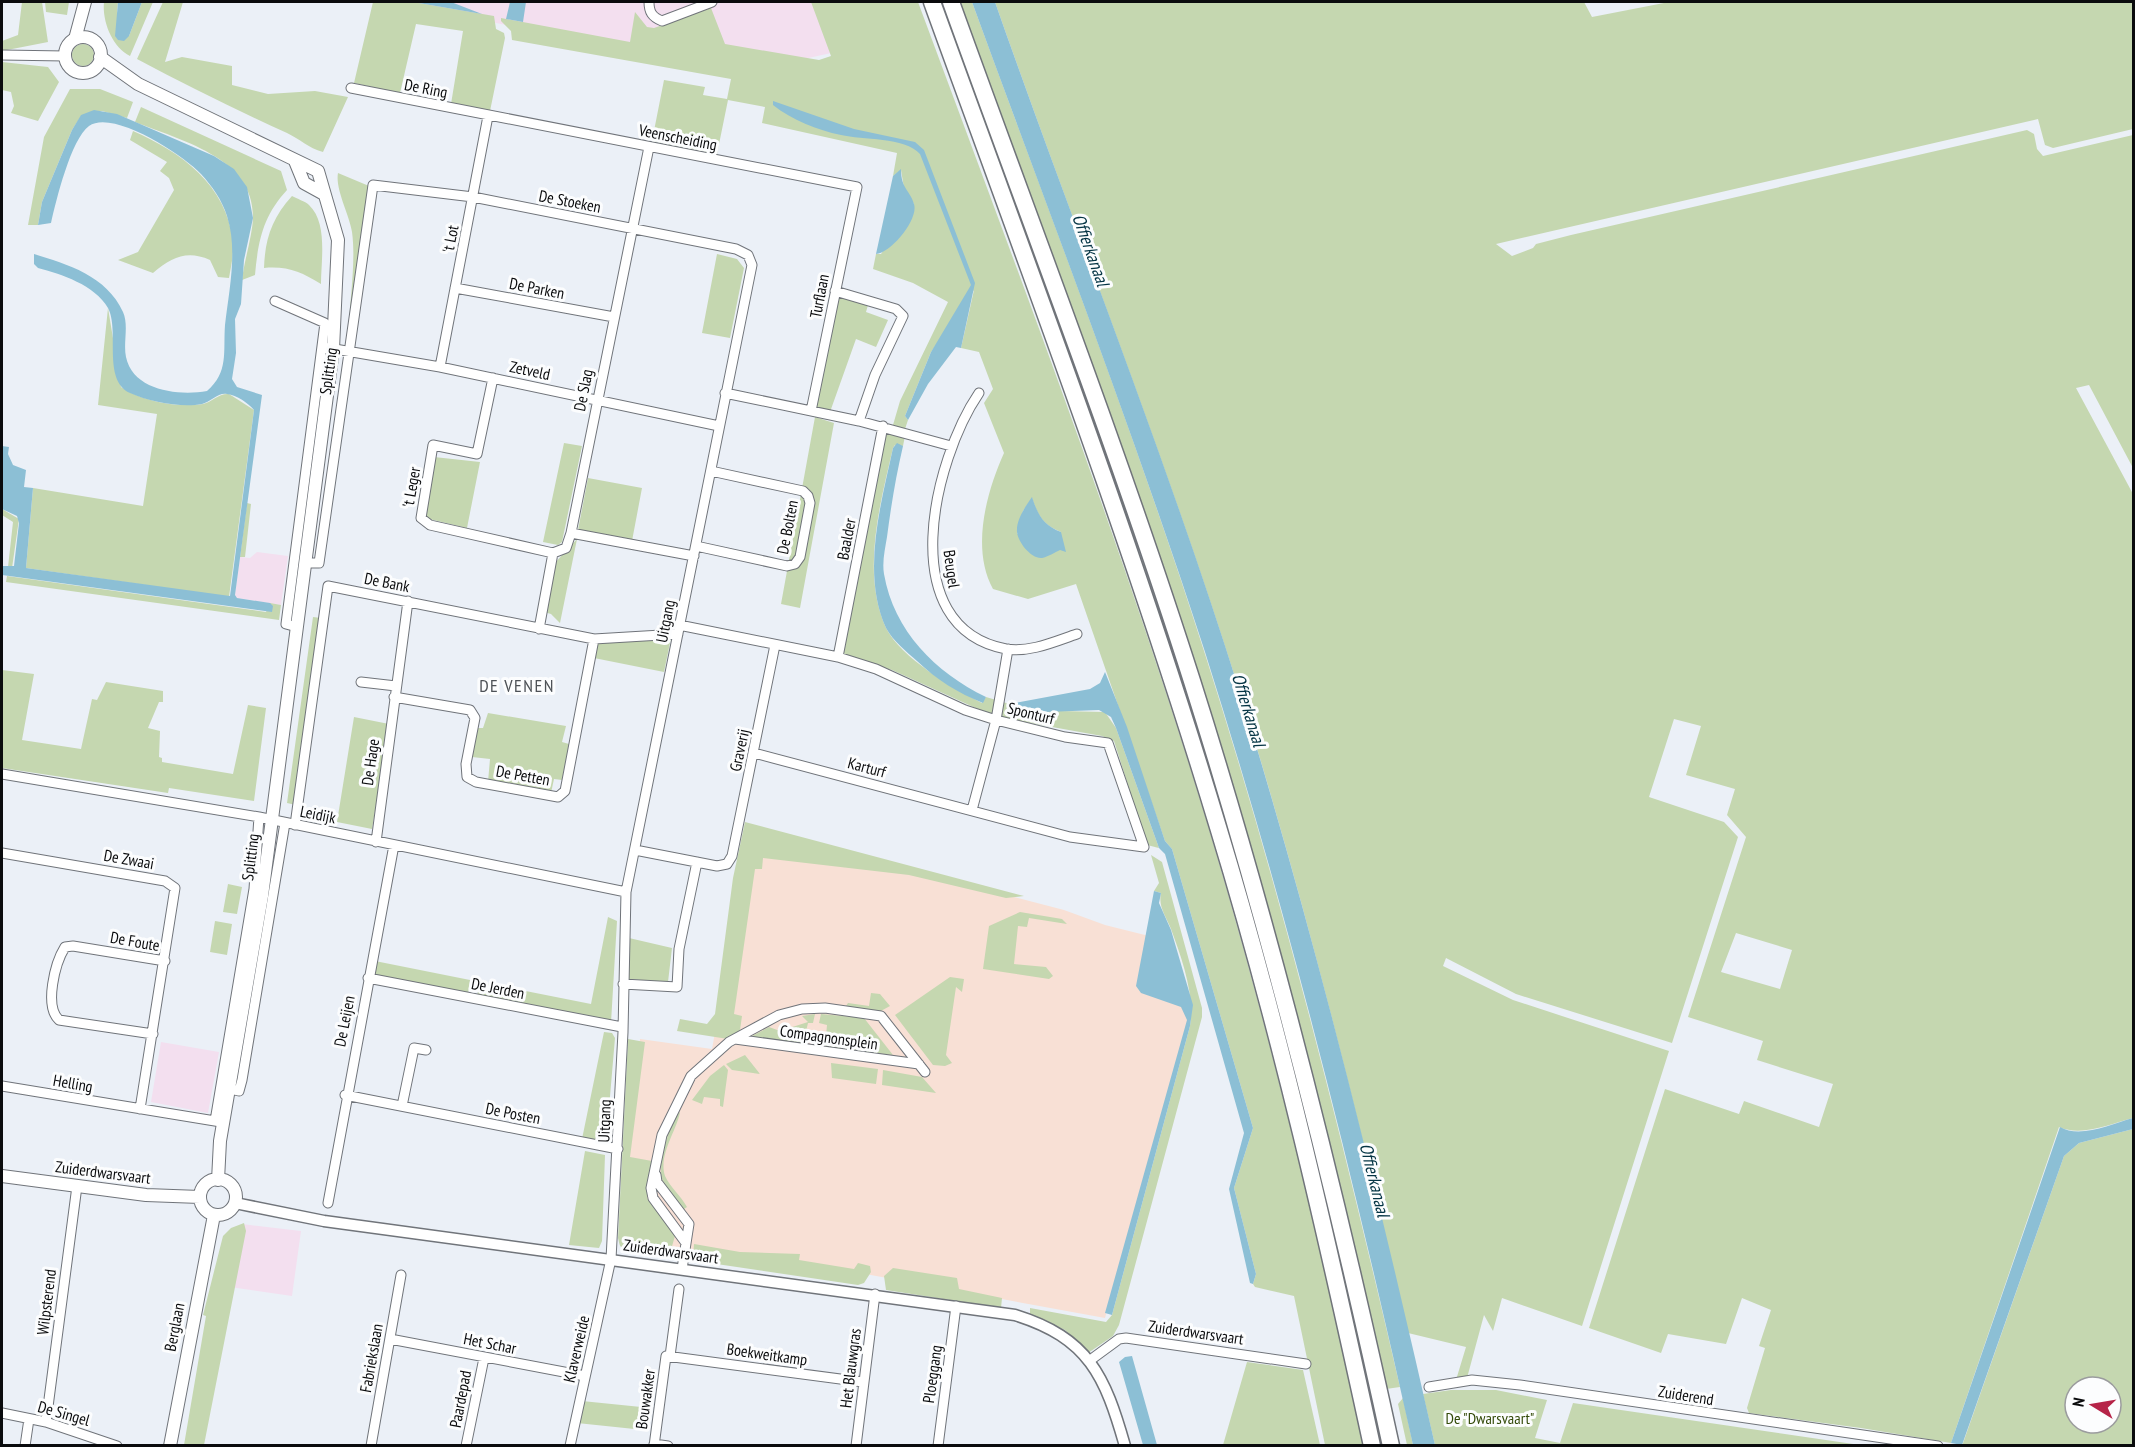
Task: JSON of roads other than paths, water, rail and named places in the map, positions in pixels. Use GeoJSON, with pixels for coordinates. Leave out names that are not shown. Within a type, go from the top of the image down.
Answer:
{"type":"FeatureCollection","features":[{"type":"Feature","properties":{"kind":"highway"},"geometry":{"type":"LineString","coordinates":[[932,2],[1144,591],[1215,818],[1280,1048],[1329,1246],[1372,1446]]}},
{"type":"Feature","properties":{"kind":"highway"},"geometry":{"type":"LineString","coordinates":[[951,2],[1154,568],[1217,761],[1275,958],[1300,1056],[1352,1267],[1391,1446]]}},
{"type":"Feature","properties":{"kind":"main road"},"geometry":{"type":"LineString","coordinates":[[86,2],[89,39]]}},
{"type":"Feature","properties":{"kind":"main road"},"geometry":{"type":"LineString","coordinates":[[75,39],[89,39],[98,46],[98,62],[85,72],[76,71],[69,66],[65,56],[69,45],[75,39],[86,2]]}},
{"type":"Feature","properties":{"kind":"main road","name":"Splitting"},"geometry":{"type":"LineString","coordinates":[[98,62],[138,84],[318,171],[338,240],[312,563],[297,627],[265,819],[235,1090],[219,1122],[218,1180]]}},
{"type":"Feature","properties":{"kind":"main road"},"geometry":{"type":"LineString","coordinates":[[296,161],[304,183],[324,194]]}},
{"type":"Feature","properties":{"kind":"main road","name":"Zuiderdwarsvaart"},"geometry":{"type":"LineString","coordinates":[[2,1176],[146,1195],[201,1197]]}},
{"type":"Feature","properties":{"kind":"main road"},"geometry":{"type":"LineString","coordinates":[[218,1180],[225,1181],[234,1190],[235,1203],[227,1213],[214,1215],[204,1208],[201,1197],[206,1185],[218,1180]]}},
{"type":"Feature","properties":{"kind":"main road","name":"Berglaan"},"geometry":{"type":"LineString","coordinates":[[170,1446],[214,1215]]}},
{"type":"Feature","properties":{"kind":"street"},"geometry":{"type":"LineString","coordinates":[[649,6],[655,18],[663,21],[712,2]]}},
{"type":"Feature","properties":{"kind":"street"},"geometry":{"type":"LineString","coordinates":[[2,55],[65,56]]}},
{"type":"Feature","properties":{"kind":"street","name":"De Ring"},"geometry":{"type":"LineString","coordinates":[[351,88],[491,116]]}},
{"type":"Feature","properties":{"kind":"street","name":"Veenscheiding"},"geometry":{"type":"LineString","coordinates":[[491,116],[857,188]]}},
{"type":"Feature","properties":{"kind":"street","name":"'t Lot"},"geometry":{"type":"LineString","coordinates":[[440,367],[491,116]]}},
{"type":"Feature","properties":{"kind":"street","name":"De Slag"},"geometry":{"type":"LineString","coordinates":[[571,533],[596,400],[649,147]]}},
{"type":"Feature","properties":{"kind":"street","name":"De Stoeken"},"geometry":{"type":"LineString","coordinates":[[373,185],[473,197],[736,249],[748,255],[752,265]]}},
{"type":"Feature","properties":{"kind":"street","name":"Splitting"},"geometry":{"type":"LineString","coordinates":[[312,563],[373,185]]}},
{"type":"Feature","properties":{"kind":"street","name":"Turflaan"},"geometry":{"type":"LineString","coordinates":[[812,411],[857,188]]}},
{"type":"Feature","properties":{"kind":"street","name":"Uitgang"},"geometry":{"type":"LineString","coordinates":[[611,1259],[618,1149],[626,892],[752,265]]}},
{"type":"Feature","properties":{"kind":"street","name":"De Parken"},"geometry":{"type":"LineString","coordinates":[[455,288],[614,317]]}},
{"type":"Feature","properties":{"kind":"street"},"geometry":{"type":"LineString","coordinates":[[835,291],[896,309],[903,316],[875,375],[859,421]]}},
{"type":"Feature","properties":{"kind":"street","name":"Splitting"},"geometry":{"type":"LineString","coordinates":[[275,300],[325,323],[328,348],[286,624],[297,627]]}},
{"type":"Feature","properties":{"kind":"street","name":"Zetveld"},"geometry":{"type":"LineString","coordinates":[[328,348],[440,367],[719,426]]}},
{"type":"Feature","properties":{"kind":"street","name":"'t Leger"},"geometry":{"type":"LineString","coordinates":[[494,378],[477,454],[433,445],[421,518],[430,525],[553,553]]}},
{"type":"Feature","properties":{"kind":"street"},"geometry":{"type":"LineString","coordinates":[[725,393],[884,426],[951,446]]}},
{"type":"Feature","properties":{"kind":"street","name":"Beugel"},"geometry":{"type":"LineString","coordinates":[[979,393],[963,417],[951,446],[938,496],[932,550],[934,579],[941,600],[953,618],[968,633],[984,642],[1008,649],[1042,646],[1077,634]]}},
{"type":"Feature","properties":{"kind":"street","name":"Baalder"},"geometry":{"type":"LineString","coordinates":[[838,657],[884,426]]}},
{"type":"Feature","properties":{"kind":"street","name":"De Bolten"},"geometry":{"type":"LineString","coordinates":[[695,551],[788,566],[795,564],[800,557],[810,503],[803,491],[711,471]]}},
{"type":"Feature","properties":{"kind":"street"},"geometry":{"type":"LineString","coordinates":[[539,629],[553,553],[566,548],[571,533],[695,551]]}},
{"type":"Feature","properties":{"kind":"street","name":"De Bank"},"geometry":{"type":"LineString","coordinates":[[295,825],[328,586],[594,639],[679,629]]}},
{"type":"Feature","properties":{"kind":"street","name":"De Hage"},"geometry":{"type":"LineString","coordinates":[[376,842],[408,601]]}},
{"type":"Feature","properties":{"kind":"street"},"geometry":{"type":"LineString","coordinates":[[679,629],[776,645]]}},
{"type":"Feature","properties":{"kind":"street","name":"De Petten"},"geometry":{"type":"LineString","coordinates":[[394,698],[470,710],[475,718],[466,765],[467,777],[476,782],[558,797],[565,791],[594,639]]}},
{"type":"Feature","properties":{"kind":"street","name":"Sponturf"},"geometry":{"type":"LineString","coordinates":[[776,645],[838,657],[876,669],[965,710],[996,720],[1065,737],[1103,742],[1111,747],[1144,847],[1070,837]]}},
{"type":"Feature","properties":{"kind":"street","name":"Graverij"},"geometry":{"type":"LineString","coordinates":[[635,850],[717,866],[727,864],[732,856],[776,645]]}},
{"type":"Feature","properties":{"kind":"street"},"geometry":{"type":"LineString","coordinates":[[972,810],[996,720],[1008,649]]}},
{"type":"Feature","properties":{"kind":"street"},"geometry":{"type":"LineString","coordinates":[[361,682],[396,686]]}},
{"type":"Feature","properties":{"kind":"street","name":"Karturf"},"geometry":{"type":"LineString","coordinates":[[754,753],[1070,837]]}},
{"type":"Feature","properties":{"kind":"street","name":"Leidijk"},"geometry":{"type":"LineString","coordinates":[[2,774],[265,819],[626,892]]}},
{"type":"Feature","properties":{"kind":"street","name":"Splitting"},"geometry":{"type":"LineString","coordinates":[[219,1122],[265,819]]}},
{"type":"Feature","properties":{"kind":"street","name":"Splitting"},"geometry":{"type":"LineString","coordinates":[[235,1090],[285,823]]}},
{"type":"Feature","properties":{"kind":"street","name":"De Leijen"},"geometry":{"type":"LineString","coordinates":[[328,1203],[347,1101],[345,1095],[394,845]]}},
{"type":"Feature","properties":{"kind":"street","name":"De Zwaai"},"geometry":{"type":"LineString","coordinates":[[2,853],[171,883],[176,894],[165,961]]}},
{"type":"Feature","properties":{"kind":"street"},"geometry":{"type":"LineString","coordinates":[[623,984],[677,987],[679,949],[697,862]]}},
{"type":"Feature","properties":{"kind":"street","name":"De Foute"},"geometry":{"type":"LineString","coordinates":[[73,945],[165,961],[153,1034],[59,1020],[53,1014],[51,1005],[58,957],[65,948],[73,945]]}},
{"type":"Feature","properties":{"kind":"street","name":"De Jerden"},"geometry":{"type":"LineString","coordinates":[[368,978],[622,1027]]}},
{"type":"Feature","properties":{"kind":"street","name":"Compagnonsplein"},"geometry":{"type":"LineString","coordinates":[[686,1243],[653,1198],[651,1189],[662,1135],[686,1084],[701,1064],[735,1039],[779,1015],[802,1009],[825,1008],[881,1016],[922,1068],[735,1039]]}},
{"type":"Feature","properties":{"kind":"street"},"geometry":{"type":"LineString","coordinates":[[140,1109],[153,1034]]}},
{"type":"Feature","properties":{"kind":"street"},"geometry":{"type":"LineString","coordinates":[[402,1106],[414,1048],[426,1050]]}},
{"type":"Feature","properties":{"kind":"street","name":"Helling"},"geometry":{"type":"LineString","coordinates":[[2,1086],[219,1122]]}},
{"type":"Feature","properties":{"kind":"street","name":"De Posten"},"geometry":{"type":"LineString","coordinates":[[345,1095],[618,1149]]}},
{"type":"Feature","properties":{"kind":"street"},"geometry":{"type":"LineString","coordinates":[[655,1172],[657,1182],[689,1224],[682,1269]]}},
{"type":"Feature","properties":{"kind":"street","name":"Wilpsterend"},"geometry":{"type":"LineString","coordinates":[[46,1422],[77,1186]]}},
{"type":"Feature","properties":{"kind":"street","name":"Zuiderdwarsvaart"},"geometry":{"type":"LineString","coordinates":[[235,1203],[324,1221],[875,1294],[1028,1319],[1059,1334],[1089,1361],[1110,1394],[1125,1446]]}},
{"type":"Feature","properties":{"kind":"street","name":"Klaverweide"},"geometry":{"type":"LineString","coordinates":[[570,1446],[611,1259]]}},
{"type":"Feature","properties":{"kind":"street","name":"Fabriekslaan"},"geometry":{"type":"LineString","coordinates":[[371,1446],[401,1275]]}},
{"type":"Feature","properties":{"kind":"street","name":"Bouwakker"},"geometry":{"type":"LineString","coordinates":[[654,1445],[679,1288]]}},
{"type":"Feature","properties":{"kind":"street","name":"Het Blauwgras"},"geometry":{"type":"LineString","coordinates":[[856,1446],[875,1294]]}},
{"type":"Feature","properties":{"kind":"street","name":"Ploeggang"},"geometry":{"type":"LineString","coordinates":[[938,1446],[956,1306]]}},
{"type":"Feature","properties":{"kind":"street","name":"Zuiderdwarsvaart"},"geometry":{"type":"LineString","coordinates":[[1089,1361],[1119,1339],[1126,1338],[1306,1364]]}},
{"type":"Feature","properties":{"kind":"street","name":"Het Schar"},"geometry":{"type":"LineString","coordinates":[[390,1339],[585,1376]]}},
{"type":"Feature","properties":{"kind":"street","name":"Boekweitkamp"},"geometry":{"type":"LineString","coordinates":[[668,1356],[863,1382]]}},
{"type":"Feature","properties":{"kind":"street","name":"Paardepad"},"geometry":{"type":"LineString","coordinates":[[466,1446],[484,1358]]}},
{"type":"Feature","properties":{"kind":"street","name":"Zuiderend"},"geometry":{"type":"LineString","coordinates":[[1434,1386],[1472,1380],[1520,1385],[1938,1446]]}},
{"type":"Feature","properties":{"kind":"street","name":"De Singel"},"geometry":{"type":"LineString","coordinates":[[2,1413],[46,1422],[117,1446]]}},
{"type":"Feature","properties":{"kind":"street"},"geometry":{"type":"LineString","coordinates":[[25,1446],[28,1419]]}},
{"type":"Feature","properties":{"kind":"street"},"geometry":{"type":"LineString","coordinates":[[654,1445],[668,1446]]}},
{"type":"Feature","properties":{"kind":"water"},"geometry":{"type":"Polygon","coordinates":[[[118,2],[142,2],[129,36],[124,41],[118,40],[115,36],[118,2]]]}},
{"type":"Feature","properties":{"kind":"water"},"geometry":{"type":"Polygon","coordinates":[[[413,2],[451,2],[482,14],[413,2]]]}},
{"type":"Feature","properties":{"kind":"water"},"geometry":{"type":"Polygon","coordinates":[[[510,2],[526,2],[523,22],[506,19],[510,2]]]}},
{"type":"Feature","properties":{"kind":"water"},"geometry":{"type":"Polygon","coordinates":[[[972,2],[995,2],[1213,608],[1269,789],[1321,975],[1435,1445],[1413,1445],[1343,1146],[1292,947],[1205,652],[1121,407],[972,2]]]}},
{"type":"Feature","properties":{"kind":"water"},"geometry":{"type":"Polygon","coordinates":[[[773,101],[854,129],[915,142],[924,150],[975,283],[961,348],[956,347],[928,384],[908,420],[905,416],[931,352],[971,285],[920,154],[894,142],[841,135],[814,127],[780,110],[773,105],[773,101]]]}},
{"type":"Feature","properties":{"kind":"water"},"geometry":{"type":"Polygon","coordinates":[[[94,110],[117,114],[214,156],[234,169],[247,187],[253,218],[244,260],[241,304],[235,319],[236,353],[232,379],[237,387],[262,395],[235,595],[237,598],[270,603],[273,606],[272,612],[2,575],[2,566],[14,566],[19,523],[17,516],[2,509],[2,446],[9,447],[8,454],[13,465],[26,470],[24,487],[33,488],[26,568],[230,596],[254,410],[242,400],[227,394],[221,394],[202,404],[176,405],[130,393],[122,387],[116,377],[113,329],[108,308],[95,293],[86,287],[38,268],[34,264],[34,254],[60,262],[85,273],[107,289],[125,317],[126,357],[130,368],[147,384],[159,389],[184,393],[207,391],[219,376],[224,361],[232,256],[227,216],[209,183],[179,156],[147,136],[114,124],[100,122],[89,126],[76,144],[65,171],[51,223],[38,225],[42,202],[72,130],[81,115],[94,110]]]}},
{"type":"Feature","properties":{"kind":"water"},"geometry":{"type":"Polygon","coordinates":[[[901,169],[902,181],[914,204],[912,218],[896,242],[876,254],[893,176],[901,169]]]}},
{"type":"Feature","properties":{"kind":"water"},"geometry":{"type":"Polygon","coordinates":[[[897,443],[903,446],[884,560],[884,574],[889,595],[897,614],[920,648],[950,675],[986,697],[983,703],[940,680],[905,650],[886,628],[879,607],[874,562],[876,538],[883,492],[893,448],[897,443]]]}},
{"type":"Feature","properties":{"kind":"water"},"geometry":{"type":"Polygon","coordinates":[[[1032,497],[1042,519],[1061,532],[1066,552],[1060,550],[1038,558],[1022,545],[1017,532],[1019,518],[1032,497]]]}},
{"type":"Feature","properties":{"kind":"water"},"geometry":{"type":"Polygon","coordinates":[[[1105,672],[1127,727],[1165,841],[1172,849],[1253,1128],[1234,1188],[1256,1274],[1253,1284],[1250,1283],[1229,1189],[1244,1133],[1165,854],[1159,848],[1116,728],[1111,717],[1099,710],[1019,713],[1013,710],[1014,703],[1090,689],[1100,683],[1105,672]]]}},
{"type":"Feature","properties":{"kind":"water"},"geometry":{"type":"Polygon","coordinates":[[[1154,891],[1161,893],[1159,903],[1171,930],[1193,1005],[1190,1026],[1112,1315],[1105,1313],[1187,1020],[1181,1007],[1141,993],[1136,986],[1154,891]]]}},
{"type":"Feature","properties":{"kind":"water"},"geometry":{"type":"Polygon","coordinates":[[[2133,1118],[2133,1129],[2079,1143],[2064,1156],[1962,1445],[1951,1443],[2060,1127],[2077,1132],[2086,1131],[2133,1118]]]}},
{"type":"Feature","properties":{"kind":"water"},"geometry":{"type":"Polygon","coordinates":[[[1132,1356],[1157,1445],[1143,1445],[1119,1362],[1125,1357],[1132,1356]]]}},
{"type":"Feature","properties":{"kind":"district","name":"DE VENEN"},"geometry":{"type":"Point","coordinates":[517,685]}},
{"type":"Feature","properties":{"kind":"water label","name":"Offierkanaal"},"geometry":{"type":"Point","coordinates":[1091,250]}},
{"type":"Feature","properties":{"kind":"water label","name":"Offierkanaal"},"geometry":{"type":"Point","coordinates":[1249,710]}},
{"type":"Feature","properties":{"kind":"water label","name":"Offierkanaal"},"geometry":{"type":"Point","coordinates":[1375,1180]}},
{"type":"Feature","properties":{"kind":"park label","name":"De \"Dwarsvaart\""},"geometry":{"type":"Point","coordinates":[1490,1418]}}]}
